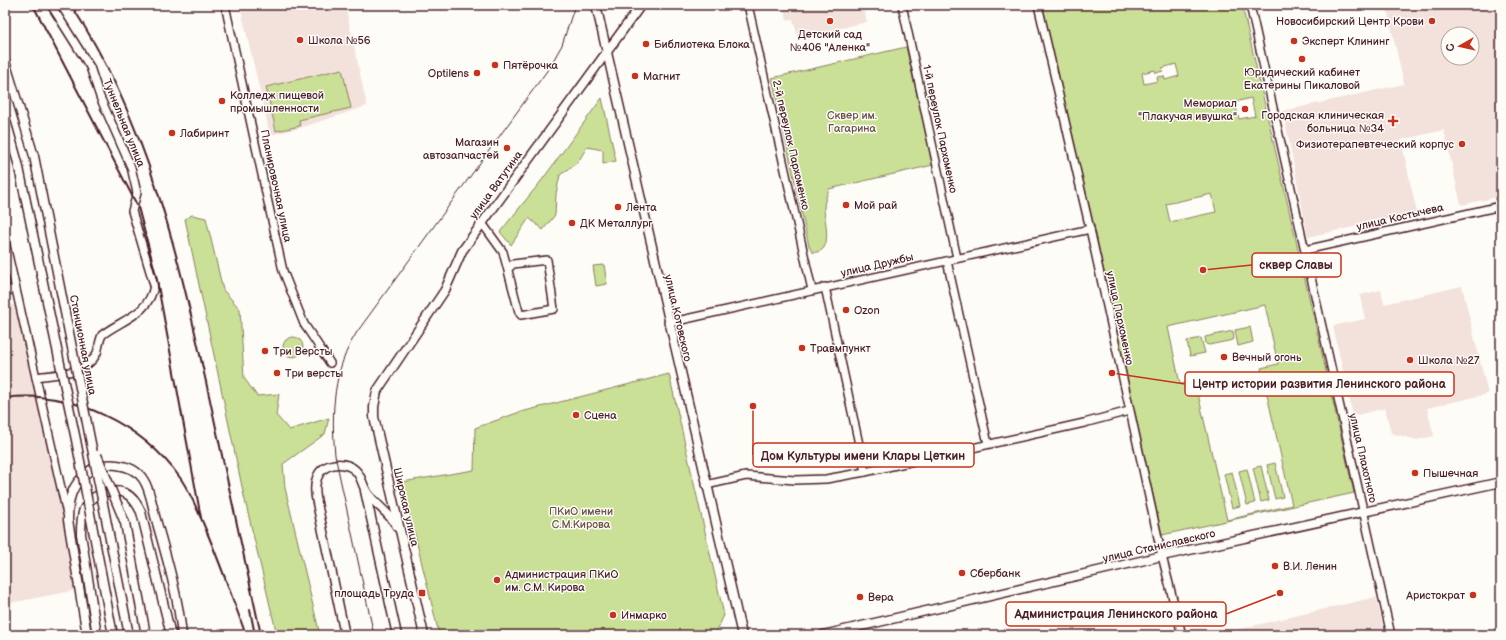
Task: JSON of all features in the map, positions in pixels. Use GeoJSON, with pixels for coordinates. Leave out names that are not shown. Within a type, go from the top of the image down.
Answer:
{"type":"FeatureCollection","features":[{"type":"Feature","properties":{"kind":"main road","name":"улица Котовского"},"geometry":{"type":"LineString","coordinates":[[596,5],[668,323],[742,635]]}},
{"type":"Feature","properties":{"kind":"main road","name":"улица Ватутина"},"geometry":{"type":"LineString","coordinates":[[381,385],[445,290],[462,251],[641,5]]}},
{"type":"Feature","properties":{"kind":"main road","name":"Станционная улица"},"geometry":{"type":"LineString","coordinates":[[5,61],[34,156],[129,635]]}},
{"type":"Feature","properties":{"kind":"main road"},"geometry":{"type":"LineString","coordinates":[[5,117],[18,162],[76,440],[113,635]]}},
{"type":"Feature","properties":{"kind":"main road","name":"Широкая улица"},"geometry":{"type":"LineString","coordinates":[[381,385],[375,400],[374,417],[424,635]]}},
{"type":"Feature","properties":{"kind":"main road"},"geometry":{"type":"LineString","coordinates":[[90,437],[125,523],[146,635]]}},
{"type":"Feature","properties":{"kind":"main road"},"geometry":{"type":"LineString","coordinates":[[345,635],[317,502],[315,483],[319,473],[327,466],[338,463],[345,464],[356,470],[360,475],[397,635]]}},
{"type":"Feature","properties":{"kind":"main road"},"geometry":{"type":"LineString","coordinates":[[87,635],[68,520],[68,503],[72,490],[80,478],[90,470],[113,465],[126,467],[137,472],[148,488],[182,631]]}},
{"type":"Feature","properties":{"kind":"main road","name":"улица Станиславского"},"geometry":{"type":"LineString","coordinates":[[823,635],[1162,556],[1501,482]]}},
{"type":"Feature","properties":{"kind":"main road"},"geometry":{"type":"LineString","coordinates":[[364,488],[396,524],[401,532]]}},
{"type":"Feature","properties":{"kind":"main road"},"geometry":{"type":"LineString","coordinates":[[97,635],[81,534],[81,521],[84,509],[96,496],[116,491],[125,493],[134,500],[141,512],[171,635]]}},
{"type":"Feature","properties":{"kind":"street","name":"Туннельная улица"},"geometry":{"type":"LineString","coordinates":[[36,377],[74,371],[90,364],[97,352],[102,335],[130,320],[146,306],[153,294],[154,286],[132,212],[137,193],[131,166],[100,98],[90,66],[51,5]]}},
{"type":"Feature","properties":{"kind":"street","name":"Планировочная улица"},"geometry":{"type":"LineString","coordinates":[[225,5],[283,271],[304,324],[330,363]]}},
{"type":"Feature","properties":{"kind":"street","name":"2-й переулок Пархоменко"},"geometry":{"type":"LineString","coordinates":[[748,5],[812,290]]}},
{"type":"Feature","properties":{"kind":"street","name":"1-й переулок Пархоменко"},"geometry":{"type":"LineString","coordinates":[[902,5],[957,258]]}},
{"type":"Feature","properties":{"kind":"street","name":"улица Пархоменко"},"geometry":{"type":"LineString","coordinates":[[1038,5],[1090,229],[1162,556],[1182,635]]}},
{"type":"Feature","properties":{"kind":"street","name":"улица Плахотного"},"geometry":{"type":"LineString","coordinates":[[1250,5],[1391,635]]}},
{"type":"Feature","properties":{"kind":"street","name":"улица Костычева"},"geometry":{"type":"LineString","coordinates":[[1305,250],[1501,206]]}},
{"type":"Feature","properties":{"kind":"street"},"geometry":{"type":"LineString","coordinates":[[482,222],[503,252],[521,315],[554,309],[547,260],[513,264],[508,269]]}},
{"type":"Feature","properties":{"kind":"street","name":"улица Дружбы"},"geometry":{"type":"LineString","coordinates":[[668,323],[1090,229]]}},
{"type":"Feature","properties":{"kind":"street"},"geometry":{"type":"LineString","coordinates":[[5,241],[68,520]]}},
{"type":"Feature","properties":{"kind":"street"},"geometry":{"type":"LineString","coordinates":[[947,260],[988,444]]}},
{"type":"Feature","properties":{"kind":"street"},"geometry":{"type":"LineString","coordinates":[[825,287],[865,472]]}},
{"type":"Feature","properties":{"kind":"street"},"geometry":{"type":"LineString","coordinates":[[5,291],[16,289]]}},
{"type":"Feature","properties":{"kind":"street"},"geometry":{"type":"LineString","coordinates":[[706,485],[746,476],[795,480],[826,479],[865,472],[1084,423],[1129,411]]}},
{"type":"Feature","properties":{"kind":"shaded area","name":"Школа №56"},"geometry":{"type":"Polygon","coordinates":[[[240,5],[345,5],[367,106],[300,128],[270,135],[240,5]]]}},
{"type":"Feature","properties":{"kind":"shaded area","name":"Детский сад №406 \"Аленка\""},"geometry":{"type":"Polygon","coordinates":[[[783,5],[863,5],[867,22],[798,38],[793,19],[787,20],[783,5]]]}},
{"type":"Feature","properties":{"kind":"shaded area","name":"Городская клиническая больница №34"},"geometry":{"type":"Polygon","coordinates":[[[1386,5],[1501,5],[1501,196],[1461,205],[1444,130],[1401,140],[1417,213],[1308,237],[1283,111],[1404,84],[1386,5]]]}},
{"type":"Feature","properties":{"kind":"shaded area"},"geometry":{"type":"Polygon","coordinates":[[[5,251],[13,286],[5,287],[5,251]]]}},
{"type":"Feature","properties":{"kind":"shaded area","name":"Школа №27"},"geometry":{"type":"Polygon","coordinates":[[[1462,286],[1488,394],[1427,408],[1434,436],[1417,440],[1391,433],[1385,408],[1353,416],[1333,326],[1365,319],[1360,295],[1381,290],[1384,304],[1462,286]]]}},
{"type":"Feature","properties":{"kind":"shaded area"},"geometry":{"type":"Polygon","coordinates":[[[5,300],[16,307],[21,315],[66,517],[77,590],[5,604],[5,300]]]}},
{"type":"Feature","properties":{"kind":"shaded area"},"geometry":{"type":"Polygon","coordinates":[[[1376,597],[1385,635],[1214,635],[1376,597]]]}},
{"type":"Feature","properties":{"kind":"green space"},"geometry":{"type":"Polygon","coordinates":[[[1042,5],[1242,5],[1354,493],[1162,535],[1098,244],[1042,5]],[[1176,64],[1162,68],[1163,71],[1156,73],[1155,70],[1142,73],[1144,84],[1158,81],[1157,77],[1164,76],[1165,80],[1179,76],[1176,64]],[[1251,98],[1235,102],[1239,119],[1255,116],[1251,98]],[[1212,194],[1166,204],[1170,222],[1216,212],[1212,194]],[[1265,305],[1168,327],[1180,384],[1195,381],[1227,520],[1292,505],[1261,368],[1278,364],[1265,305]]]}},
{"type":"Feature","properties":{"kind":"green space","name":"Сквер им. Гагарина"},"geometry":{"type":"Polygon","coordinates":[[[906,47],[933,165],[829,189],[824,205],[827,236],[826,243],[824,248],[819,251],[812,252],[809,246],[772,78],[906,47]]]}},
{"type":"Feature","properties":{"kind":"green space"},"geometry":{"type":"Polygon","coordinates":[[[342,69],[351,108],[299,120],[300,126],[276,131],[266,87],[342,69]]]}},
{"type":"Feature","properties":{"kind":"green space"},"geometry":{"type":"Polygon","coordinates":[[[602,98],[616,161],[603,164],[603,150],[587,147],[578,162],[560,175],[556,194],[555,215],[543,230],[529,218],[511,245],[500,232],[542,180],[602,98]]]}},
{"type":"Feature","properties":{"kind":"green space"},"geometry":{"type":"Polygon","coordinates":[[[192,215],[206,218],[223,290],[240,309],[244,378],[257,396],[279,394],[276,415],[289,430],[329,418],[325,434],[283,464],[285,488],[320,635],[277,635],[244,496],[185,219],[192,215]]]}},
{"type":"Feature","properties":{"kind":"green space"},"geometry":{"type":"Polygon","coordinates":[[[604,265],[607,284],[596,286],[593,266],[604,265]]]}},
{"type":"Feature","properties":{"kind":"green space"},"geometry":{"type":"Polygon","coordinates":[[[1250,327],[1253,342],[1238,346],[1235,330],[1250,327]]]}},
{"type":"Feature","properties":{"kind":"green space"},"geometry":{"type":"Polygon","coordinates":[[[1233,331],[1233,340],[1209,345],[1206,344],[1205,337],[1233,331]]]}},
{"type":"Feature","properties":{"kind":"green space"},"geometry":{"type":"Polygon","coordinates":[[[293,337],[300,340],[303,347],[300,354],[293,357],[286,354],[283,347],[286,340],[293,337]]]}},
{"type":"Feature","properties":{"kind":"green space"},"geometry":{"type":"Polygon","coordinates":[[[1201,338],[1205,353],[1190,356],[1187,341],[1201,338]]]}},
{"type":"Feature","properties":{"kind":"green space","name":"ПКиО имени С.М.Кирова"},"geometry":{"type":"Polygon","coordinates":[[[669,374],[724,615],[715,635],[439,634],[402,482],[474,470],[475,428],[517,413],[669,374]]]}},
{"type":"Feature","properties":{"kind":"green space"},"geometry":{"type":"Polygon","coordinates":[[[1275,463],[1283,497],[1275,499],[1267,465],[1275,463]]]}},
{"type":"Feature","properties":{"kind":"green space"},"geometry":{"type":"Polygon","coordinates":[[[1261,466],[1269,500],[1261,502],[1253,468],[1261,466]]]}},
{"type":"Feature","properties":{"kind":"green space"},"geometry":{"type":"Polygon","coordinates":[[[1247,469],[1255,503],[1247,505],[1239,471],[1247,469]]]}},
{"type":"Feature","properties":{"kind":"green space"},"geometry":{"type":"Polygon","coordinates":[[[1232,472],[1240,506],[1232,508],[1224,474],[1232,472]]]}},
{"type":"Feature","properties":{"kind":"tram line"},"geometry":{"type":"LineString","coordinates":[[374,635],[335,455],[333,423],[338,376],[349,346],[357,332],[549,68],[562,45],[575,5]]}},
{"type":"Feature","properties":{"kind":"railway"},"geometry":{"type":"LineString","coordinates":[[33,5],[138,207],[156,275],[201,518]]}},
{"type":"Feature","properties":{"kind":"railway"},"geometry":{"type":"LineString","coordinates":[[71,5],[98,49],[121,96],[141,143],[158,192],[197,341],[261,635]]}},
{"type":"Feature","properties":{"kind":"railway"},"geometry":{"type":"LineString","coordinates":[[5,398],[30,397],[55,399],[80,405],[104,415],[126,427],[147,442],[181,479],[195,504],[217,556],[246,635]]}},
{"type":"Feature","properties":{"kind":"railway"},"geometry":{"type":"LineString","coordinates":[[250,610],[255,635]]}},
{"type":"Feature","properties":{"kind":"place","name":"Детский сад №406 \"Аленка\""},"geometry":{"type":"Point","coordinates":[830,21]}},
{"type":"Feature","properties":{"kind":"place","name":"Новосибирский Центр Крови"},"geometry":{"type":"Point","coordinates":[1432,21]}},
{"type":"Feature","properties":{"kind":"place","name":"Школа №56"},"geometry":{"type":"Point","coordinates":[300,40]}},
{"type":"Feature","properties":{"kind":"place","name":"Эксперт Клининг"},"geometry":{"type":"Point","coordinates":[1294,41]}},
{"type":"Feature","properties":{"kind":"place","name":"Библиотека Блока"},"geometry":{"type":"Point","coordinates":[646,44]}},
{"type":"Feature","properties":{"kind":"place","name":"Юридический кабинет Екатерины Пикаловой"},"geometry":{"type":"Point","coordinates":[1302,59]}},
{"type":"Feature","properties":{"kind":"place","name":"Пятёрочка"},"geometry":{"type":"Point","coordinates":[495,65]}},
{"type":"Feature","properties":{"kind":"place","name":"Optilens"},"geometry":{"type":"Point","coordinates":[477,73]}},
{"type":"Feature","properties":{"kind":"place","name":"Магнит"},"geometry":{"type":"Point","coordinates":[635,76]}},
{"type":"Feature","properties":{"kind":"place","name":"Колледж пищевой промышленности"},"geometry":{"type":"Point","coordinates":[222,101]}},
{"type":"Feature","properties":{"kind":"place","name":"Мемориал \"Плакучая ивушка\""},"geometry":{"type":"Point","coordinates":[1245,109]}},
{"type":"Feature","properties":{"kind":"place","name":"Городская клиническая больница №34"},"geometry":{"type":"Point","coordinates":[1393,121]}},
{"type":"Feature","properties":{"kind":"place","name":"Лабиринт"},"geometry":{"type":"Point","coordinates":[172,133]}},
{"type":"Feature","properties":{"kind":"place","name":"Физиотерапевтеческий корпус"},"geometry":{"type":"Point","coordinates":[1462,144]}},
{"type":"Feature","properties":{"kind":"place","name":"Магазин автозапчастей"},"geometry":{"type":"Point","coordinates":[507,148]}},
{"type":"Feature","properties":{"kind":"place","name":"Мой рай"},"geometry":{"type":"Point","coordinates":[846,205]}},
{"type":"Feature","properties":{"kind":"place","name":"Лента"},"geometry":{"type":"Point","coordinates":[618,207]}},
{"type":"Feature","properties":{"kind":"place","name":"ДК Металлург"},"geometry":{"type":"Point","coordinates":[572,223]}},
{"type":"Feature","properties":{"kind":"place","name":"сквер Славы"},"geometry":{"type":"Point","coordinates":[1203,270]}},
{"type":"Feature","properties":{"kind":"place","name":"Ozon"},"geometry":{"type":"Point","coordinates":[846,310]}},
{"type":"Feature","properties":{"kind":"place","name":"Травмпункт"},"geometry":{"type":"Point","coordinates":[802,348]}},
{"type":"Feature","properties":{"kind":"place","name":"Три Версты"},"geometry":{"type":"Point","coordinates":[265,351]}},
{"type":"Feature","properties":{"kind":"place","name":"Вечный огонь"},"geometry":{"type":"Point","coordinates":[1224,357]}},
{"type":"Feature","properties":{"kind":"place","name":"Школа №27"},"geometry":{"type":"Point","coordinates":[1410,360]}},
{"type":"Feature","properties":{"kind":"place","name":"Три версты"},"geometry":{"type":"Point","coordinates":[277,373]}},
{"type":"Feature","properties":{"kind":"place","name":"Центр истории развития Ленинского района"},"geometry":{"type":"Point","coordinates":[1112,373]}},
{"type":"Feature","properties":{"kind":"place","name":"Дом Культуры имени Клары Цеткин"},"geometry":{"type":"Point","coordinates":[753,406]}},
{"type":"Feature","properties":{"kind":"place","name":"Сцена"},"geometry":{"type":"Point","coordinates":[576,415]}},
{"type":"Feature","properties":{"kind":"place","name":"Пышечная"},"geometry":{"type":"Point","coordinates":[1415,473]}},
{"type":"Feature","properties":{"kind":"place","name":"В.И. Ленин"},"geometry":{"type":"Point","coordinates":[1275,566]}},
{"type":"Feature","properties":{"kind":"place","name":"Сбербанк"},"geometry":{"type":"Point","coordinates":[962,573]}},
{"type":"Feature","properties":{"kind":"place","name":"Администрация ПКиО им. С.М. Кирова"},"geometry":{"type":"Point","coordinates":[497,580]}},
{"type":"Feature","properties":{"kind":"place","name":"площадь Труда"},"geometry":{"type":"Point","coordinates":[422,593]}},
{"type":"Feature","properties":{"kind":"place","name":"Администрация Ленинского района"},"geometry":{"type":"Point","coordinates":[1280,593]}},
{"type":"Feature","properties":{"kind":"place","name":"Аристократ"},"geometry":{"type":"Point","coordinates":[1473,595]}},
{"type":"Feature","properties":{"kind":"place","name":"Вера"},"geometry":{"type":"Point","coordinates":[860,597]}},
{"type":"Feature","properties":{"kind":"place","name":"Инмарко"},"geometry":{"type":"Point","coordinates":[613,615]}}]}
